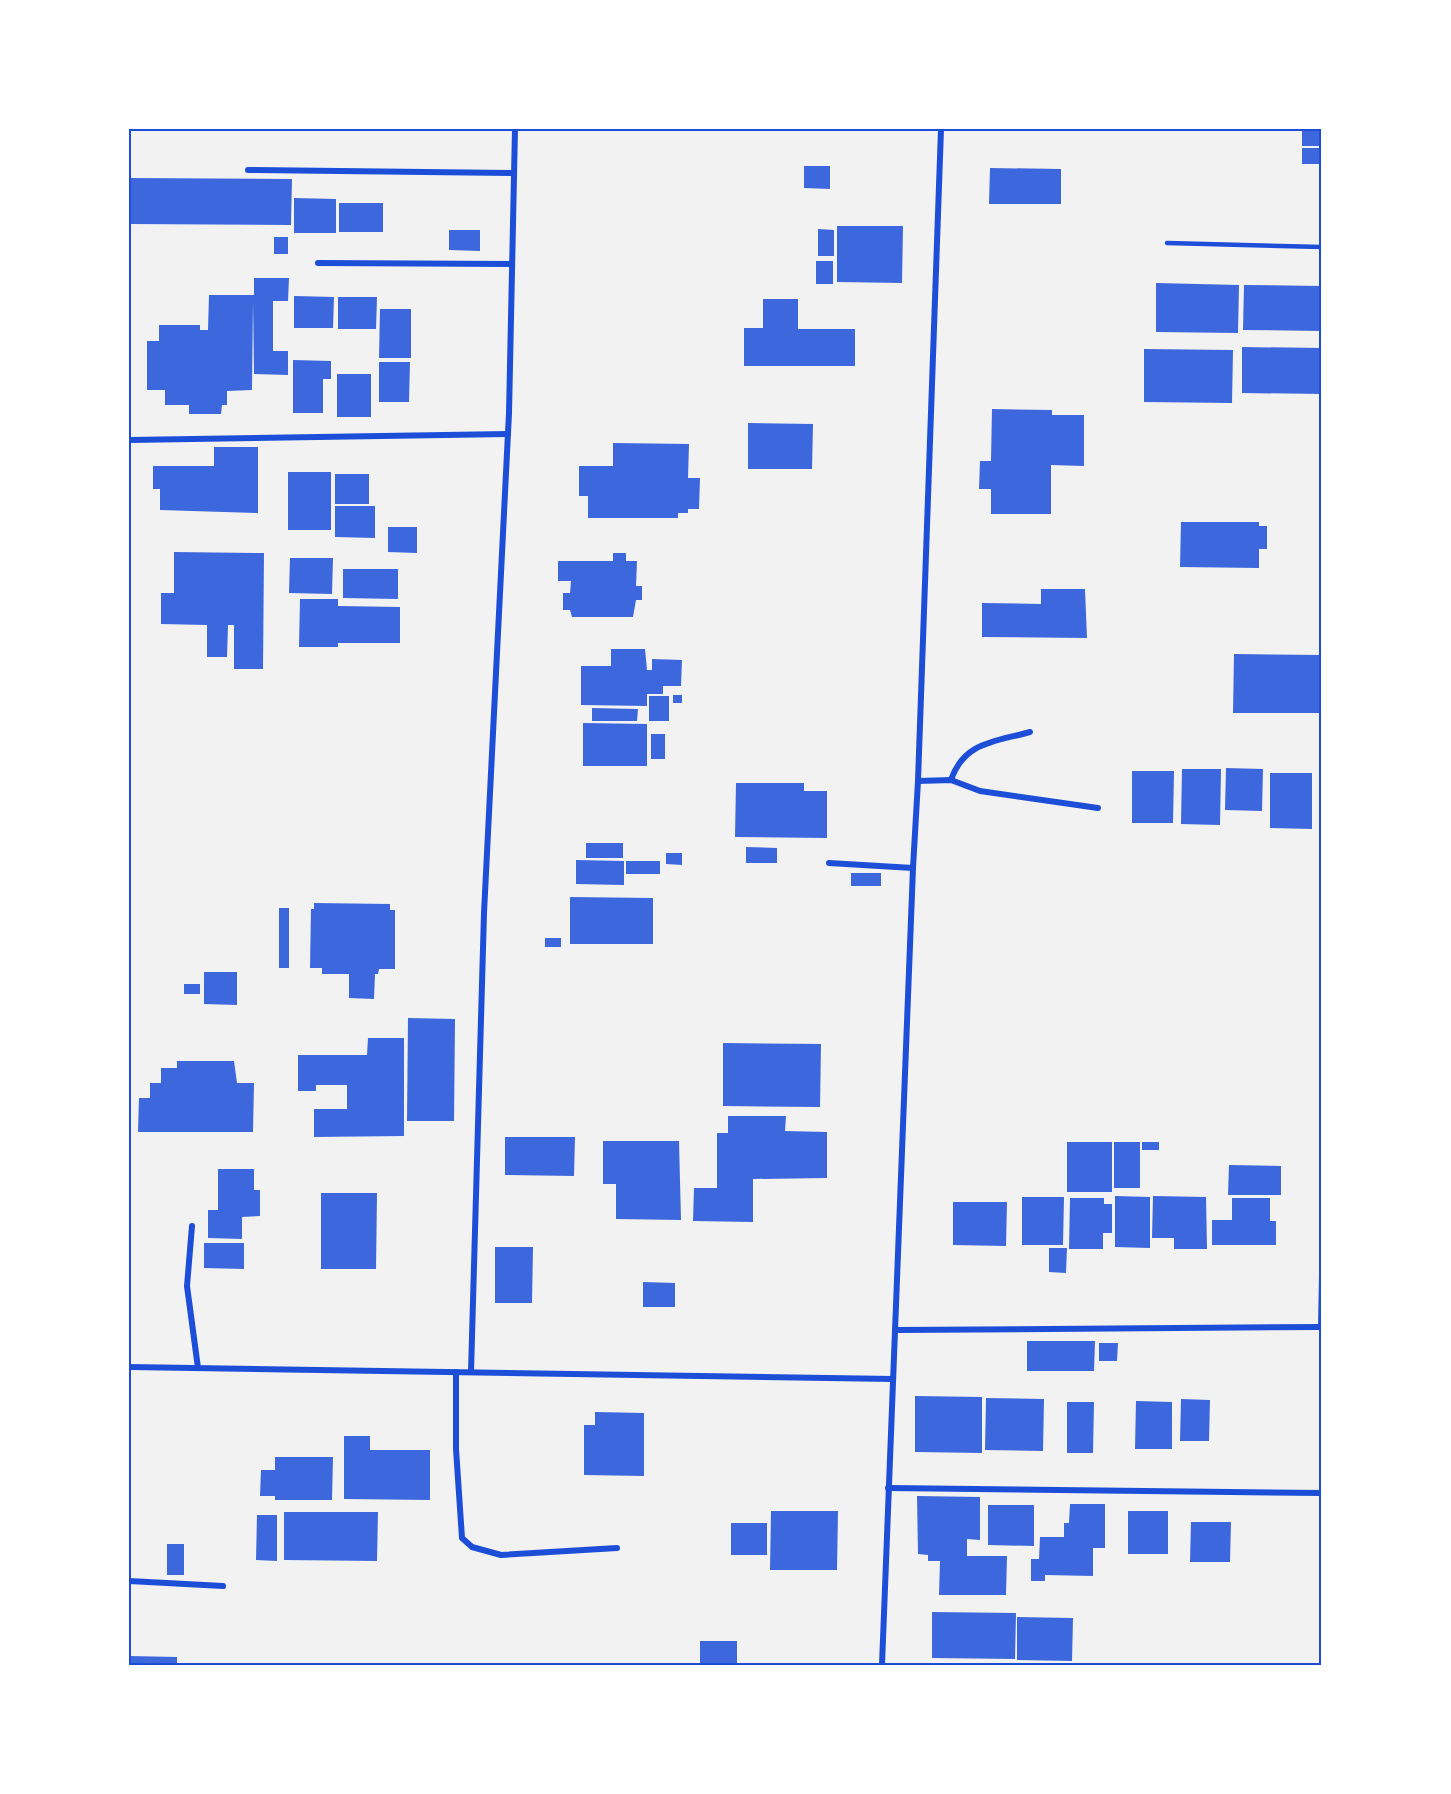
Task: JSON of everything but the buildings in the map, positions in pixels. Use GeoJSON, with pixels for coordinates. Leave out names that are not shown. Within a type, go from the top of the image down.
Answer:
{"type":"FeatureCollection","features":[{"type":"Feature","properties":{"kind":"street"},"geometry":{"type":"LineString","coordinates":[[471,1372],[484,913],[508,434],[510,264],[515,129]]}},
{"type":"Feature","properties":{"kind":"street"},"geometry":{"type":"LineString","coordinates":[[882,1665],[918,781],[941,129]]}},
{"type":"Feature","properties":{"kind":"street"},"geometry":{"type":"LineString","coordinates":[[248,170],[514,173]]}},
{"type":"Feature","properties":{"kind":"street"},"geometry":{"type":"LineString","coordinates":[[318,263],[510,264]]}},
{"type":"Feature","properties":{"kind":"street"},"geometry":{"type":"LineString","coordinates":[[129,440],[508,434]]}},
{"type":"Feature","properties":{"kind":"street"},"geometry":{"type":"LineString","coordinates":[[951,780],[957,763],[968,751],[1030,732]]}},
{"type":"Feature","properties":{"kind":"street"},"geometry":{"type":"LineString","coordinates":[[918,781],[951,780],[980,791],[1098,808]]}},
{"type":"Feature","properties":{"kind":"street"},"geometry":{"type":"LineString","coordinates":[[829,863],[913,868]]}},
{"type":"Feature","properties":{"kind":"street"},"geometry":{"type":"LineString","coordinates":[[192,1226],[187,1286],[198,1368]]}},
{"type":"Feature","properties":{"kind":"street"},"geometry":{"type":"LineString","coordinates":[[895,1330],[1322,1327],[1322,1276]]}},
{"type":"Feature","properties":{"kind":"street"},"geometry":{"type":"LineString","coordinates":[[129,1367],[893,1379]]}},
{"type":"Feature","properties":{"kind":"street"},"geometry":{"type":"LineString","coordinates":[[456,1372],[456,1449],[462,1538],[472,1547],[501,1555],[617,1548]]}},
{"type":"Feature","properties":{"kind":"street"},"geometry":{"type":"LineString","coordinates":[[888,1488],[1322,1493]]}},
{"type":"Feature","properties":{"kind":"street"},"geometry":{"type":"LineString","coordinates":[[129,1581],[224,1586]]}},
{"type":"Feature","properties":{"kind":"lane"},"geometry":{"type":"LineString","coordinates":[[1167,243],[1322,247]]}}]}
